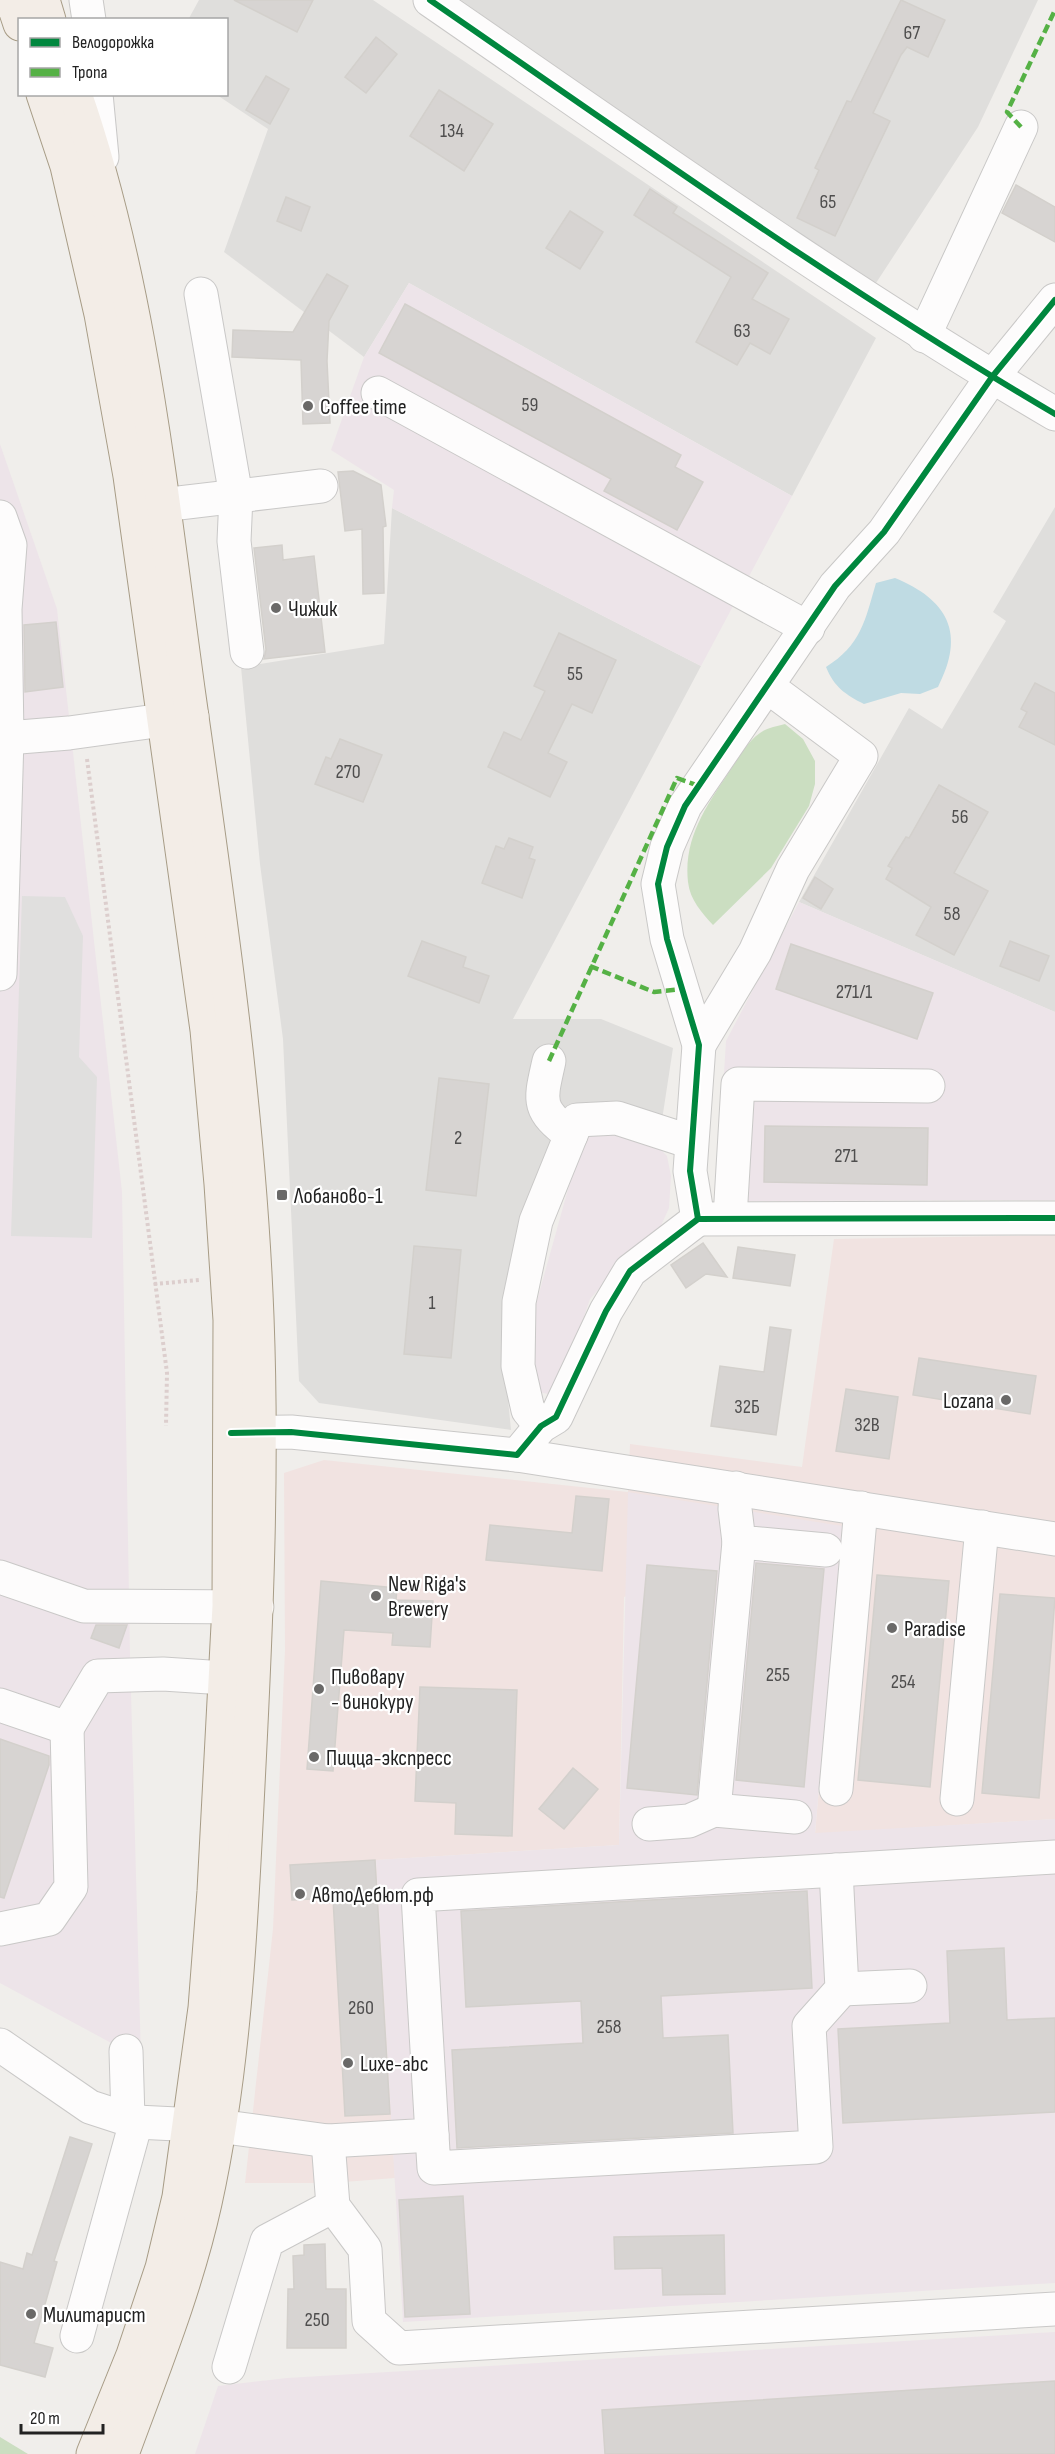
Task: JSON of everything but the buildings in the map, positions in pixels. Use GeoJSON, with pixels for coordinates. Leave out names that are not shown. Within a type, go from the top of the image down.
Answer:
{"type":"FeatureCollection","features":[{"type":"Feature","properties":{"kind":"main road"},"geometry":{"type":"LineString","coordinates":[[12,0],[18,18]]}},
{"type":"Feature","properties":{"kind":"main road"},"geometry":{"type":"LineString","coordinates":[[42,0],[48,18]]}},
{"type":"Feature","properties":{"kind":"main road"},"geometry":{"type":"LineString","coordinates":[[44,96],[66,166],[101,314],[235,1027],[253,1244],[245,1433],[242,1896],[233,2011],[205,2125],[179,2197],[162,2268],[132,2355],[93,2454]]}},
{"type":"Feature","properties":{"kind":"main road"},"geometry":{"type":"LineString","coordinates":[[76,96],[127,285],[162,505],[177,718]]}},
{"type":"Feature","properties":{"kind":"main road"},"geometry":{"type":"LineString","coordinates":[[122,2454],[185,2275],[205,2203],[205,2008],[214,1892],[225,1678],[243,1607]]}},
{"type":"Feature","properties":{"kind":"street"},"geometry":{"type":"LineString","coordinates":[[86,0],[88,18]]}},
{"type":"Feature","properties":{"kind":"street"},"geometry":{"type":"LineString","coordinates":[[429,0],[820,268],[924,336],[1055,414]]}},
{"type":"Feature","properties":{"kind":"street"},"geometry":{"type":"LineString","coordinates":[[96,96],[105,200]]}},
{"type":"Feature","properties":{"kind":"street"},"geometry":{"type":"LineString","coordinates":[[924,336],[1021,127]]}},
{"type":"Feature","properties":{"kind":"street"},"geometry":{"type":"LineString","coordinates":[[201,294],[236,496],[234,541],[247,652]]}},
{"type":"Feature","properties":{"kind":"street"},"geometry":{"type":"LineString","coordinates":[[714,1219],[690,1171],[699,1045],[667,939],[658,884],[667,847],[684,806],[768,687],[835,586],[884,532],[992,377],[1055,300]]}},
{"type":"Feature","properties":{"kind":"street"},"geometry":{"type":"LineString","coordinates":[[378,393],[808,628]]}},
{"type":"Feature","properties":{"kind":"street"},"geometry":{"type":"LineString","coordinates":[[162,505],[321,486]]}},
{"type":"Feature","properties":{"kind":"street"},"geometry":{"type":"LineString","coordinates":[[0,517],[10,545],[5,609],[7,738],[0,974]]}},
{"type":"Feature","properties":{"kind":"street"},"geometry":{"type":"LineString","coordinates":[[699,1045],[755,952],[793,868],[861,756],[768,687]]}},
{"type":"Feature","properties":{"kind":"street"},"geometry":{"type":"LineString","coordinates":[[7,738],[83,731],[177,718]]}},
{"type":"Feature","properties":{"kind":"street"},"geometry":{"type":"LineString","coordinates":[[549,1061],[541,1096],[549,1119],[571,1135]]}},
{"type":"Feature","properties":{"kind":"street"},"geometry":{"type":"LineString","coordinates":[[714,1219],[738,1084],[928,1086]]}},
{"type":"Feature","properties":{"kind":"street"},"geometry":{"type":"LineString","coordinates":[[541,1426],[528,1410],[518,1366],[519,1302],[536,1221],[577,1120],[617,1118],[691,1142]]}},
{"type":"Feature","properties":{"kind":"street"},"geometry":{"type":"LineString","coordinates":[[517,1455],[541,1426],[556,1417],[606,1311],[630,1271],[714,1219],[1055,1218]]}},
{"type":"Feature","properties":{"kind":"street"},"geometry":{"type":"LineString","coordinates":[[245,1433],[291,1432],[517,1455],[1055,1539]]}},
{"type":"Feature","properties":{"kind":"street"},"geometry":{"type":"LineString","coordinates":[[714,1810],[738,1542],[736,1488]]}},
{"type":"Feature","properties":{"kind":"street"},"geometry":{"type":"LineString","coordinates":[[836,1789],[861,1508]]}},
{"type":"Feature","properties":{"kind":"street"},"geometry":{"type":"LineString","coordinates":[[957,1799],[982,1527]]}},
{"type":"Feature","properties":{"kind":"street"},"geometry":{"type":"LineString","coordinates":[[738,1542],[826,1550]]}},
{"type":"Feature","properties":{"kind":"street"},"geometry":{"type":"LineString","coordinates":[[0,1577],[84,1606],[243,1607]]}},
{"type":"Feature","properties":{"kind":"street"},"geometry":{"type":"LineString","coordinates":[[0,1929],[49,1919],[71,1887],[67,1728],[98,1676],[163,1674],[225,1678]]}},
{"type":"Feature","properties":{"kind":"street"},"geometry":{"type":"LineString","coordinates":[[0,1705],[67,1728]]}},
{"type":"Feature","properties":{"kind":"street"},"geometry":{"type":"LineString","coordinates":[[649,1824],[689,1821],[714,1810],[795,1817]]}},
{"type":"Feature","properties":{"kind":"street"},"geometry":{"type":"LineString","coordinates":[[836,1870],[842,1989],[809,2026],[816,2147],[434,2168],[418,1895],[836,1870],[1055,1857]]}},
{"type":"Feature","properties":{"kind":"street"},"geometry":{"type":"LineString","coordinates":[[842,1989],[910,1986]]}},
{"type":"Feature","properties":{"kind":"street"},"geometry":{"type":"LineString","coordinates":[[0,2045],[90,2107],[132,2120],[205,2125],[328,2141],[432,2135]]}},
{"type":"Feature","properties":{"kind":"street"},"geometry":{"type":"LineString","coordinates":[[77,2336],[132,2120],[126,2051]]}},
{"type":"Feature","properties":{"kind":"street"},"geometry":{"type":"LineString","coordinates":[[328,2141],[333,2206],[365,2248],[369,2321],[399,2348],[1055,2309]]}},
{"type":"Feature","properties":{"kind":"street"},"geometry":{"type":"LineString","coordinates":[[229,2367],[267,2241],[333,2206]]}},
{"type":"Feature","properties":{"kind":"path"},"geometry":{"type":"LineString","coordinates":[[83,731],[167,1373],[166,1426]]}},
{"type":"Feature","properties":{"kind":"path"},"geometry":{"type":"LineString","coordinates":[[154,1284],[209,1279]]}},
{"type":"Feature","properties":{"kind":"shaded area"},"geometry":{"type":"Polygon","coordinates":[[[199,0],[373,0],[876,338],[792,496],[409,283],[364,357],[224,252],[268,129],[218,96],[228,96],[228,18],[189,18],[199,0]]]}},
{"type":"Feature","properties":{"kind":"shaded area"},"geometry":{"type":"Polygon","coordinates":[[[461,0],[1038,0],[978,127],[876,283],[656,139],[461,0]]]}},
{"type":"Feature","properties":{"kind":"shaded area"},"geometry":{"type":"Polygon","coordinates":[[[409,283],[792,496],[701,666],[392,508],[394,490],[331,450],[364,357],[409,283]]]}},
{"type":"Feature","properties":{"kind":"shaded area"},"geometry":{"type":"Polygon","coordinates":[[[0,444],[57,609],[122,1192],[130,1655],[141,2059],[0,1983],[0,444]]]}},
{"type":"Feature","properties":{"kind":"shaded area"},"geometry":{"type":"Polygon","coordinates":[[[1055,507],[1055,1012],[799,902],[909,708],[942,729],[1006,621],[993,612],[1055,507]]]}},
{"type":"Feature","properties":{"kind":"shaded area"},"geometry":{"type":"Polygon","coordinates":[[[392,508],[701,666],[513,1019],[601,1019],[673,1048],[662,1120],[569,1110],[505,1368],[511,1430],[319,1403],[299,1381],[283,1039],[260,864],[241,667],[384,644],[392,508]]]}},
{"type":"Feature","properties":{"kind":"shaded area"},"geometry":{"type":"Polygon","coordinates":[[[22,896],[65,897],[83,936],[79,1057],[97,1077],[92,1238],[11,1236],[22,896]]]}},
{"type":"Feature","properties":{"kind":"shaded area"},"geometry":{"type":"Polygon","coordinates":[[[799,902],[1055,1012],[1055,1200],[745,1201],[717,1186],[726,1041],[799,902]]]}},
{"type":"Feature","properties":{"kind":"shaded area"},"geometry":{"type":"Polygon","coordinates":[[[618,1129],[654,1143],[667,1156],[671,1176],[669,1208],[659,1230],[629,1254],[590,1299],[557,1396],[530,1390],[528,1333],[584,1132],[618,1129]]]}},
{"type":"Feature","properties":{"kind":"shaded area"},"geometry":{"type":"Polygon","coordinates":[[[1055,1235],[1055,1819],[815,1834],[842,1526],[624,1597],[619,1845],[376,1860],[395,2178],[331,2183],[245,2183],[273,1929],[285,1650],[284,1473],[324,1460],[628,1492],[630,1444],[802,1467],[834,1239],[1055,1235]]]}},
{"type":"Feature","properties":{"kind":"shaded area"},"geometry":{"type":"Polygon","coordinates":[[[628,1492],[842,1526],[815,1833],[1055,1819],[1055,2283],[403,2322],[376,1860],[619,1845],[628,1492]]]}},
{"type":"Feature","properties":{"kind":"shaded area"},"geometry":{"type":"Polygon","coordinates":[[[1055,2332],[1055,2454],[195,2454],[218,2386],[287,2378],[1055,2332]]]}},
{"type":"Feature","properties":{"kind":"green space"},"geometry":{"type":"Polygon","coordinates":[[[785,724],[803,739],[815,761],[815,784],[809,806],[771,868],[713,925],[697,906],[689,889],[687,866],[693,836],[706,808],[747,745],[762,731],[785,724]]]}},
{"type":"Feature","properties":{"kind":"green space"},"geometry":{"type":"Polygon","coordinates":[[[0,2437],[28,2454],[0,2454],[0,2437]]]}},
{"type":"Feature","properties":{"kind":"water"},"geometry":{"type":"Polygon","coordinates":[[[895,578],[928,597],[939,608],[947,620],[951,635],[951,650],[938,687],[920,694],[901,693],[864,704],[841,690],[826,667],[847,650],[860,631],[876,583],[895,578]]]}},
{"type":"Feature","properties":{"kind":"marked path"},"geometry":{"type":"LineString","coordinates":[[1021,127],[1007,112],[1055,10]]}},
{"type":"Feature","properties":{"kind":"marked path"},"geometry":{"type":"LineString","coordinates":[[549,1061],[677,778],[699,786]]}},
{"type":"Feature","properties":{"kind":"marked path"},"geometry":{"type":"LineString","coordinates":[[590,966],[654,992],[681,989]]}},
{"type":"Feature","properties":{"kind":"cycle path"},"geometry":{"type":"LineString","coordinates":[[430,0],[817,265],[895,316],[1055,414]]}},
{"type":"Feature","properties":{"kind":"cycle path"},"geometry":{"type":"LineString","coordinates":[[1055,300],[992,377],[884,532],[835,586],[685,806],[667,847],[658,884],[667,939],[699,1045],[690,1171],[698,1219],[1055,1218]]}},
{"type":"Feature","properties":{"kind":"cycle path"},"geometry":{"type":"LineString","coordinates":[[231,1433],[291,1432],[517,1455],[541,1426],[556,1417],[606,1311],[630,1271],[698,1219]]}},
{"type":"Feature","properties":{"kind":"place","name":"Coffee time"},"geometry":{"type":"Point","coordinates":[308,406]}},
{"type":"Feature","properties":{"kind":"place","name":"Чижик"},"geometry":{"type":"Point","coordinates":[276,608]}},
{"type":"Feature","properties":{"kind":"place","name":"Лобаново-1"},"geometry":{"type":"Point","coordinates":[282,1195]}},
{"type":"Feature","properties":{"kind":"place","name":"Lozana"},"geometry":{"type":"Point","coordinates":[1006,1400]}},
{"type":"Feature","properties":{"kind":"place","name":"New Riga's Brewery"},"geometry":{"type":"Point","coordinates":[376,1596]}},
{"type":"Feature","properties":{"kind":"place","name":"Paradise"},"geometry":{"type":"Point","coordinates":[892,1628]}},
{"type":"Feature","properties":{"kind":"place","name":"Пивовару - винокуру"},"geometry":{"type":"Point","coordinates":[319,1689]}},
{"type":"Feature","properties":{"kind":"place","name":"Пицца-экспресс"},"geometry":{"type":"Point","coordinates":[314,1757]}},
{"type":"Feature","properties":{"kind":"place","name":"АвтоДебют.рф"},"geometry":{"type":"Point","coordinates":[300,1894]}},
{"type":"Feature","properties":{"kind":"place","name":"Luxe-abc"},"geometry":{"type":"Point","coordinates":[348,2063]}},
{"type":"Feature","properties":{"kind":"place","name":"Милитарист"},"geometry":{"type":"Point","coordinates":[31,2314]}}]}
